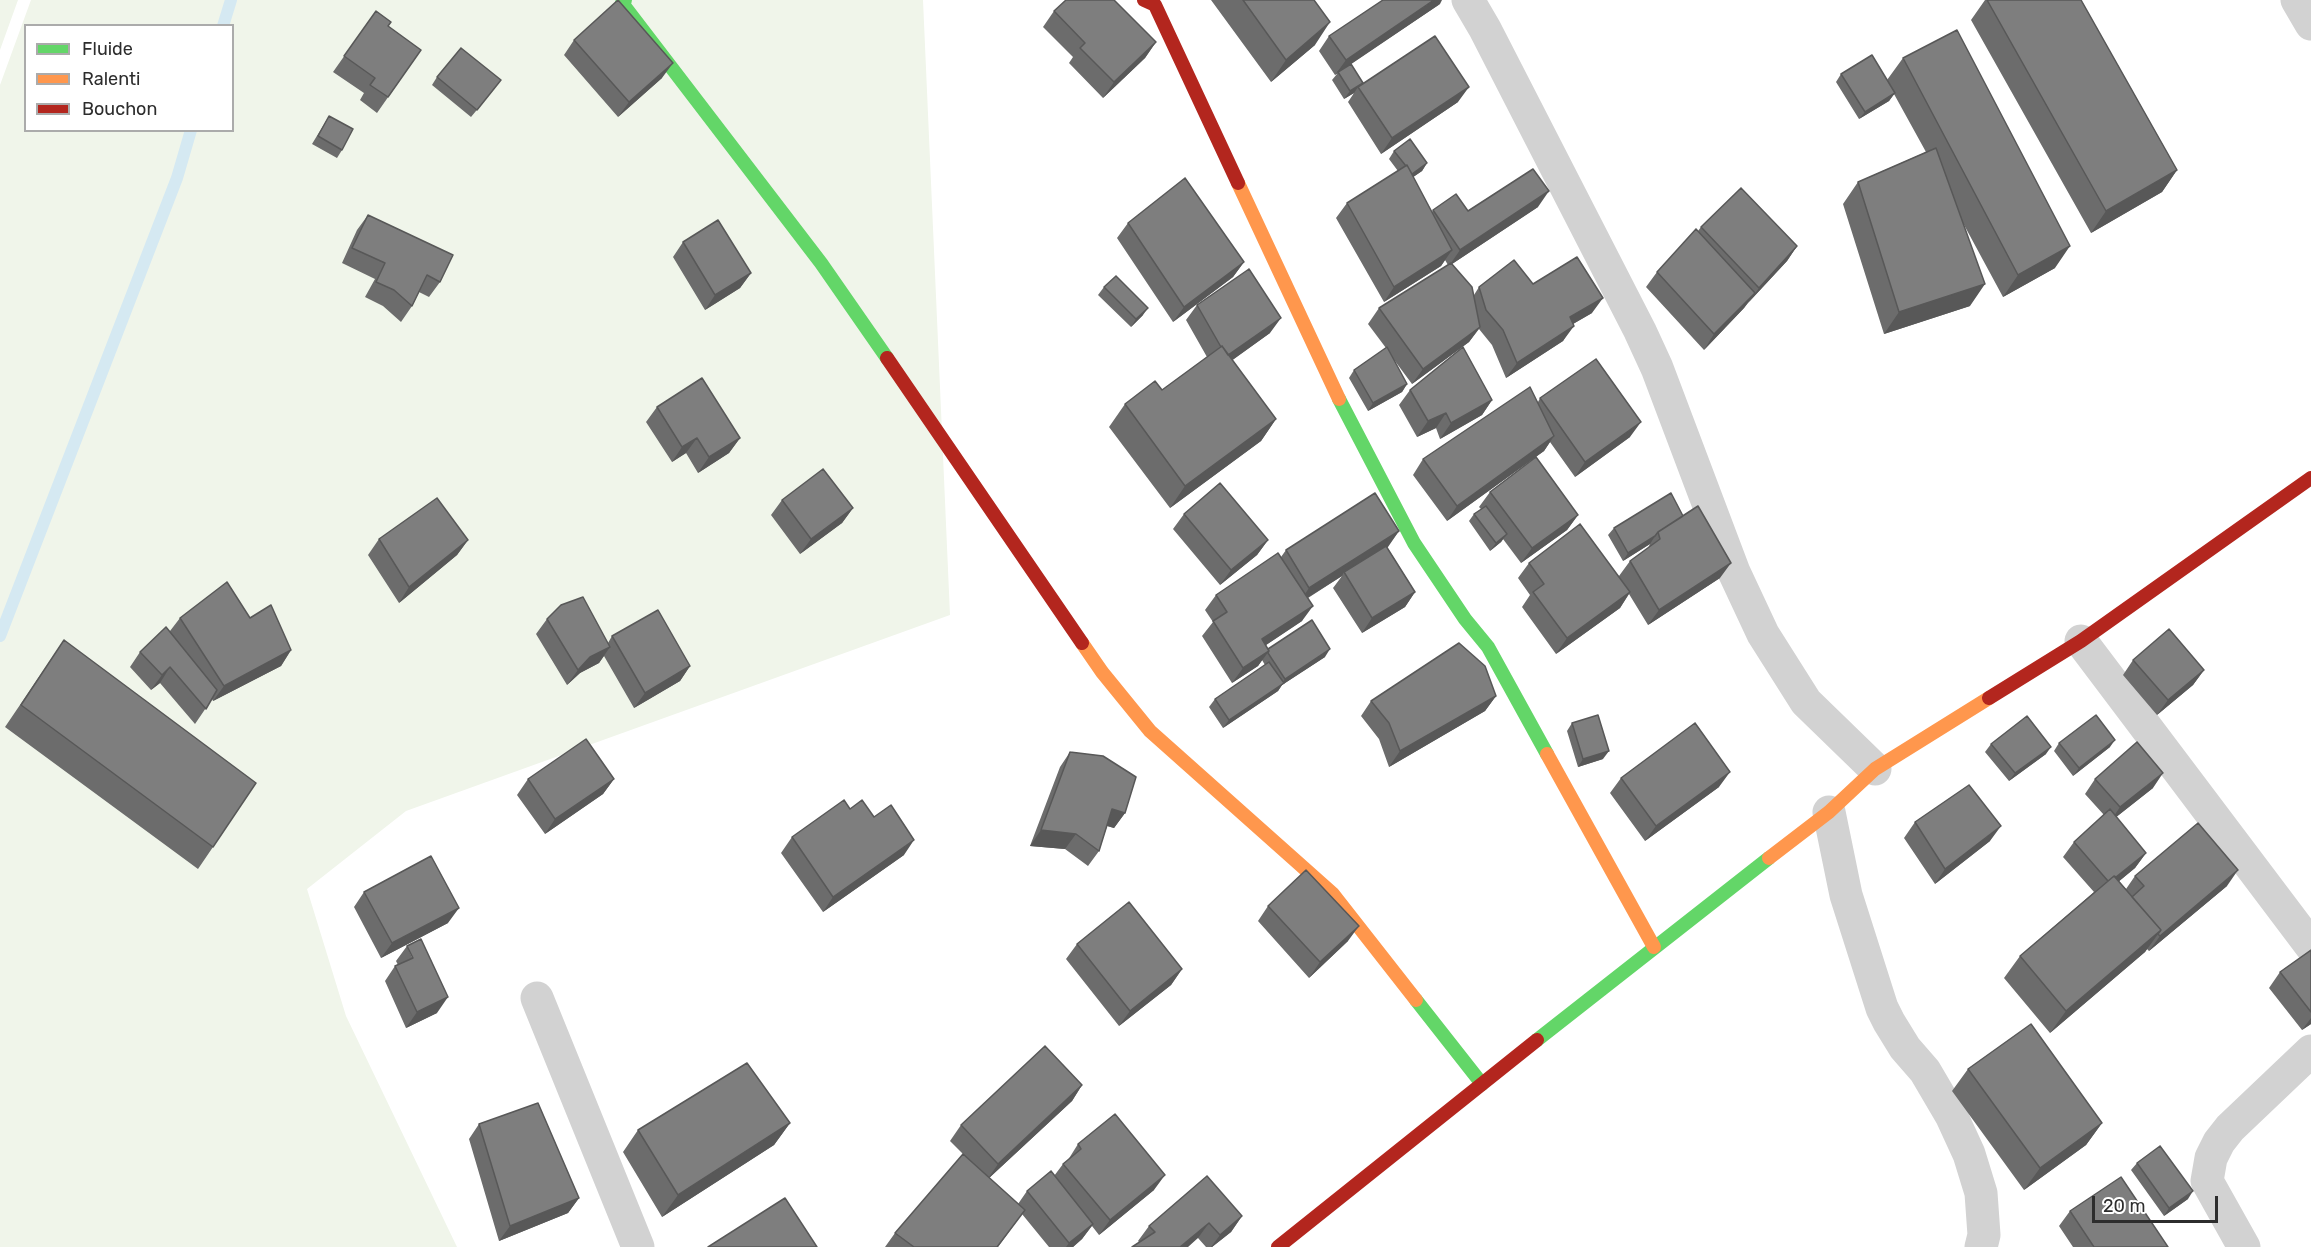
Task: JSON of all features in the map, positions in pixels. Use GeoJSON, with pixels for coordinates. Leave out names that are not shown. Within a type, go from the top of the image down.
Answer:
{"type":"FeatureCollection","features":[{"type":"Feature","properties":{"kind":"street"},"geometry":{"type":"LineString","coordinates":[[625,0],[622,3],[820,263],[1102,672],[1150,731],[1333,894],[1482,1084]]}},
{"type":"Feature","properties":{"kind":"street"},"geometry":{"type":"LineString","coordinates":[[1144,0],[1155,5],[1344,409],[1414,543],[1465,619],[1488,646],[1654,947]]}},
{"type":"Feature","properties":{"kind":"street"},"geometry":{"type":"LineString","coordinates":[[1468,0],[1640,331],[1657,368],[1734,572],[1763,634],[1806,702],[1875,770]]}},
{"type":"Feature","properties":{"kind":"street"},"geometry":{"type":"LineString","coordinates":[[2297,0],[2311,24]]}},
{"type":"Feature","properties":{"kind":"street"},"geometry":{"type":"LineString","coordinates":[[1278,1247],[1654,947],[1829,812],[1875,770],[2081,641],[2311,478]]}},
{"type":"Feature","properties":{"kind":"street"},"geometry":{"type":"LineString","coordinates":[[2081,641],[2311,945]]}},
{"type":"Feature","properties":{"kind":"street"},"geometry":{"type":"LineString","coordinates":[[1829,812],[1846,895],[1882,1008],[1894,1031],[1925,1071],[1952,1117],[1970,1154],[1982,1193],[1984,1236],[1981,1247]]}},
{"type":"Feature","properties":{"kind":"street"},"geometry":{"type":"LineString","coordinates":[[537,998],[638,1247]]}},
{"type":"Feature","properties":{"kind":"street"},"geometry":{"type":"LineString","coordinates":[[2244,1247],[2207,1181],[2211,1158],[2219,1142],[2230,1128],[2311,1051]]}},
{"type":"Feature","properties":{"kind":"shaded area"},"geometry":{"type":"Polygon","coordinates":[[[0,0],[18,0],[0,50],[0,0]]]}},
{"type":"Feature","properties":{"kind":"shaded area"},"geometry":{"type":"Polygon","coordinates":[[[31,0],[923,0],[950,615],[406,811],[307,889],[346,1016],[457,1247],[0,1247],[0,85],[31,0]]]}},
{"type":"Feature","properties":{"kind":"building"},"geometry":{"type":"Polygon","coordinates":[[[618,0],[673,63],[629,102],[574,40],[618,0]]]}},
{"type":"Feature","properties":{"kind":"building"},"geometry":{"type":"Polygon","coordinates":[[[1066,0],[1114,0],[1156,42],[1114,82],[1080,48],[1085,43],[1054,11],[1066,0]]]}},
{"type":"Feature","properties":{"kind":"building"},"geometry":{"type":"Polygon","coordinates":[[[1243,0],[1314,0],[1330,22],[1286,60],[1243,0]]]}},
{"type":"Feature","properties":{"kind":"building"},"geometry":{"type":"Polygon","coordinates":[[[1383,0],[1434,0],[1346,60],[1329,36],[1383,0]]]}},
{"type":"Feature","properties":{"kind":"building"},"geometry":{"type":"Polygon","coordinates":[[[1987,0],[2081,0],[2177,170],[2106,211],[1987,0]]]}},
{"type":"Feature","properties":{"kind":"building"},"geometry":{"type":"Polygon","coordinates":[[[376,11],[391,22],[388,26],[421,50],[388,97],[370,85],[375,78],[344,56],[376,11]]]}},
{"type":"Feature","properties":{"kind":"building"},"geometry":{"type":"Polygon","coordinates":[[[1957,30],[2070,246],[2018,275],[1903,58],[1957,30]]]}},
{"type":"Feature","properties":{"kind":"building"},"geometry":{"type":"Polygon","coordinates":[[[1435,36],[1469,87],[1392,138],[1358,87],[1435,36]]]}},
{"type":"Feature","properties":{"kind":"building"},"geometry":{"type":"Polygon","coordinates":[[[461,48],[501,80],[477,110],[437,77],[461,48]]]}},
{"type":"Feature","properties":{"kind":"building"},"geometry":{"type":"Polygon","coordinates":[[[1872,55],[1895,93],[1865,112],[1841,74],[1872,55]]]}},
{"type":"Feature","properties":{"kind":"building"},"geometry":{"type":"Polygon","coordinates":[[[1351,64],[1363,83],[1350,91],[1338,72],[1351,64]]]}},
{"type":"Feature","properties":{"kind":"building"},"geometry":{"type":"Polygon","coordinates":[[[329,116],[353,129],[342,150],[318,136],[329,116]]]}},
{"type":"Feature","properties":{"kind":"building"},"geometry":{"type":"Polygon","coordinates":[[[1410,139],[1427,163],[1412,174],[1394,151],[1410,139]]]}},
{"type":"Feature","properties":{"kind":"building"},"geometry":{"type":"Polygon","coordinates":[[[1936,148],[1985,284],[1899,312],[1858,182],[1936,148]]]}},
{"type":"Feature","properties":{"kind":"building"},"geometry":{"type":"Polygon","coordinates":[[[1407,165],[1452,250],[1394,287],[1347,203],[1407,165]]]}},
{"type":"Feature","properties":{"kind":"building"},"geometry":{"type":"Polygon","coordinates":[[[1533,169],[1549,191],[1460,250],[1433,210],[1456,194],[1468,211],[1533,169]]]}},
{"type":"Feature","properties":{"kind":"building"},"geometry":{"type":"Polygon","coordinates":[[[1185,178],[1244,262],[1184,307],[1128,223],[1185,178]]]}},
{"type":"Feature","properties":{"kind":"building"},"geometry":{"type":"Polygon","coordinates":[[[1741,188],[1797,246],[1759,288],[1701,227],[1741,188]]]}},
{"type":"Feature","properties":{"kind":"building"},"geometry":{"type":"Polygon","coordinates":[[[368,215],[453,255],[440,282],[427,275],[412,306],[394,290],[376,282],[385,263],[352,248],[368,215]]]}},
{"type":"Feature","properties":{"kind":"building"},"geometry":{"type":"Polygon","coordinates":[[[718,220],[751,273],[715,295],[683,242],[718,220]]]}},
{"type":"Feature","properties":{"kind":"building"},"geometry":{"type":"Polygon","coordinates":[[[1696,229],[1755,293],[1714,334],[1657,272],[1696,229]]]}},
{"type":"Feature","properties":{"kind":"building"},"geometry":{"type":"Polygon","coordinates":[[[1577,257],[1603,298],[1570,317],[1574,326],[1517,363],[1503,330],[1486,310],[1479,287],[1514,260],[1533,284],[1577,257]]]}},
{"type":"Feature","properties":{"kind":"building"},"geometry":{"type":"Polygon","coordinates":[[[1451,263],[1472,287],[1480,327],[1423,369],[1379,308],[1451,263]]]}},
{"type":"Feature","properties":{"kind":"building"},"geometry":{"type":"Polygon","coordinates":[[[1249,269],[1281,318],[1228,355],[1197,305],[1249,269]]]}},
{"type":"Feature","properties":{"kind":"building"},"geometry":{"type":"Polygon","coordinates":[[[1116,276],[1148,308],[1136,319],[1104,287],[1116,276]]]}},
{"type":"Feature","properties":{"kind":"building"},"geometry":{"type":"Polygon","coordinates":[[[1222,346],[1276,419],[1185,486],[1125,404],[1155,381],[1162,390],[1222,346]]]}},
{"type":"Feature","properties":{"kind":"building"},"geometry":{"type":"Polygon","coordinates":[[[1387,347],[1407,384],[1373,403],[1354,370],[1387,347]]]}},
{"type":"Feature","properties":{"kind":"building"},"geometry":{"type":"Polygon","coordinates":[[[1463,347],[1492,400],[1451,423],[1446,413],[1428,421],[1410,390],[1463,347]]]}},
{"type":"Feature","properties":{"kind":"building"},"geometry":{"type":"Polygon","coordinates":[[[1596,359],[1641,422],[1585,462],[1540,398],[1596,359]]]}},
{"type":"Feature","properties":{"kind":"building"},"geometry":{"type":"Polygon","coordinates":[[[702,378],[740,438],[709,457],[697,438],[682,447],[657,407],[702,378]]]}},
{"type":"Feature","properties":{"kind":"building"},"geometry":{"type":"Polygon","coordinates":[[[1530,387],[1554,436],[1457,506],[1423,459],[1530,387]]]}},
{"type":"Feature","properties":{"kind":"building"},"geometry":{"type":"Polygon","coordinates":[[[1536,457],[1578,515],[1532,548],[1490,492],[1536,457]]]}},
{"type":"Feature","properties":{"kind":"building"},"geometry":{"type":"Polygon","coordinates":[[[823,469],[853,508],[811,539],[782,500],[823,469]]]}},
{"type":"Feature","properties":{"kind":"building"},"geometry":{"type":"Polygon","coordinates":[[[1220,483],[1268,540],[1231,570],[1184,514],[1220,483]]]}},
{"type":"Feature","properties":{"kind":"building"},"geometry":{"type":"Polygon","coordinates":[[[1375,493],[1399,531],[1309,588],[1286,550],[1375,493]]]}},
{"type":"Feature","properties":{"kind":"building"},"geometry":{"type":"Polygon","coordinates":[[[1671,493],[1683,516],[1628,553],[1614,528],[1671,493]]]}},
{"type":"Feature","properties":{"kind":"building"},"geometry":{"type":"Polygon","coordinates":[[[437,498],[468,540],[409,587],[379,539],[437,498]]]}},
{"type":"Feature","properties":{"kind":"building"},"geometry":{"type":"Polygon","coordinates":[[[1486,506],[1507,534],[1496,543],[1474,514],[1486,506]]]}},
{"type":"Feature","properties":{"kind":"building"},"geometry":{"type":"Polygon","coordinates":[[[1698,506],[1731,563],[1659,610],[1630,561],[1660,539],[1658,532],[1698,506]]]}},
{"type":"Feature","properties":{"kind":"building"},"geometry":{"type":"Polygon","coordinates":[[[1580,524],[1630,592],[1567,638],[1533,592],[1544,584],[1529,563],[1580,524]]]}},
{"type":"Feature","properties":{"kind":"building"},"geometry":{"type":"Polygon","coordinates":[[[1386,546],[1415,592],[1372,618],[1344,572],[1386,546]]]}},
{"type":"Feature","properties":{"kind":"building"},"geometry":{"type":"Polygon","coordinates":[[[1278,553],[1313,606],[1262,639],[1269,651],[1243,668],[1213,621],[1227,612],[1216,595],[1278,553]]]}},
{"type":"Feature","properties":{"kind":"building"},"geometry":{"type":"Polygon","coordinates":[[[227,582],[250,618],[271,605],[291,650],[224,686],[180,618],[227,582]]]}},
{"type":"Feature","properties":{"kind":"building"},"geometry":{"type":"Polygon","coordinates":[[[583,597],[610,647],[590,657],[578,670],[547,619],[561,605],[583,597]]]}},
{"type":"Feature","properties":{"kind":"building"},"geometry":{"type":"Polygon","coordinates":[[[658,610],[690,666],[645,693],[612,636],[658,610]]]}},
{"type":"Feature","properties":{"kind":"building"},"geometry":{"type":"Polygon","coordinates":[[[1312,620],[1330,649],[1285,679],[1268,653],[1268,649],[1312,620]]]}},
{"type":"Feature","properties":{"kind":"building"},"geometry":{"type":"Polygon","coordinates":[[[166,627],[217,690],[206,709],[170,667],[162,675],[140,652],[166,627]]]}},
{"type":"Feature","properties":{"kind":"building"},"geometry":{"type":"Polygon","coordinates":[[[2169,629],[2204,670],[2168,700],[2133,660],[2169,629]]]}},
{"type":"Feature","properties":{"kind":"building"},"geometry":{"type":"Polygon","coordinates":[[[64,640],[256,783],[213,847],[21,705],[64,640]]]}},
{"type":"Feature","properties":{"kind":"building"},"geometry":{"type":"Polygon","coordinates":[[[1459,643],[1485,666],[1496,696],[1400,751],[1389,723],[1371,701],[1459,643]]]}},
{"type":"Feature","properties":{"kind":"building"},"geometry":{"type":"Polygon","coordinates":[[[1269,662],[1284,683],[1229,720],[1215,699],[1269,662]]]}},
{"type":"Feature","properties":{"kind":"building"},"geometry":{"type":"Polygon","coordinates":[[[1598,715],[1609,751],[1583,759],[1572,723],[1598,715]]]}},
{"type":"Feature","properties":{"kind":"building"},"geometry":{"type":"Polygon","coordinates":[[[2096,715],[2115,740],[2079,768],[2059,743],[2096,715]]]}},
{"type":"Feature","properties":{"kind":"building"},"geometry":{"type":"Polygon","coordinates":[[[2027,716],[2051,747],[2015,773],[1991,744],[2027,716]]]}},
{"type":"Feature","properties":{"kind":"building"},"geometry":{"type":"Polygon","coordinates":[[[1695,723],[1730,772],[1656,826],[1621,778],[1695,723]]]}},
{"type":"Feature","properties":{"kind":"building"},"geometry":{"type":"Polygon","coordinates":[[[586,739],[614,779],[555,819],[528,779],[586,739]]]}},
{"type":"Feature","properties":{"kind":"building"},"geometry":{"type":"Polygon","coordinates":[[[2137,742],[2163,773],[2120,807],[2095,779],[2137,742]]]}},
{"type":"Feature","properties":{"kind":"building"},"geometry":{"type":"Polygon","coordinates":[[[1070,752],[1103,756],[1136,777],[1125,813],[1112,809],[1099,851],[1076,834],[1041,830],[1070,752]]]}},
{"type":"Feature","properties":{"kind":"building"},"geometry":{"type":"Polygon","coordinates":[[[1969,785],[2001,826],[1945,869],[1915,822],[1969,785]]]}},
{"type":"Feature","properties":{"kind":"building"},"geometry":{"type":"Polygon","coordinates":[[[844,800],[850,809],[862,800],[874,817],[891,805],[914,840],[833,897],[792,837],[844,800]]]}},
{"type":"Feature","properties":{"kind":"building"},"geometry":{"type":"Polygon","coordinates":[[[2110,809],[2146,853],[2108,881],[2074,842],[2110,809]]]}},
{"type":"Feature","properties":{"kind":"building"},"geometry":{"type":"Polygon","coordinates":[[[2198,823],[2238,870],[2160,936],[2158,934],[2161,930],[2132,897],[2144,886],[2135,876],[2198,823]]]}},
{"type":"Feature","properties":{"kind":"building"},"geometry":{"type":"Polygon","coordinates":[[[431,856],[459,908],[392,943],[364,892],[431,856]]]}},
{"type":"Feature","properties":{"kind":"building"},"geometry":{"type":"Polygon","coordinates":[[[1306,870],[1359,926],[1320,962],[1268,906],[1306,870]]]}},
{"type":"Feature","properties":{"kind":"building"},"geometry":{"type":"Polygon","coordinates":[[[2114,876],[2161,930],[2066,1011],[2020,956],[2114,876]]]}},
{"type":"Feature","properties":{"kind":"building"},"geometry":{"type":"Polygon","coordinates":[[[1129,902],[1182,969],[1130,1011],[1077,944],[1129,902]]]}},
{"type":"Feature","properties":{"kind":"building"},"geometry":{"type":"Polygon","coordinates":[[[421,939],[448,997],[417,1012],[395,966],[413,958],[407,946],[421,939]]]}},
{"type":"Feature","properties":{"kind":"building"},"geometry":{"type":"Polygon","coordinates":[[[2311,950],[2311,1012],[2280,972],[2311,950]]]}},
{"type":"Feature","properties":{"kind":"building"},"geometry":{"type":"Polygon","coordinates":[[[2031,1024],[2102,1123],[2040,1168],[1968,1069],[2031,1024]]]}},
{"type":"Feature","properties":{"kind":"building"},"geometry":{"type":"Polygon","coordinates":[[[1045,1046],[1082,1085],[998,1164],[961,1125],[1045,1046]]]}},
{"type":"Feature","properties":{"kind":"building"},"geometry":{"type":"Polygon","coordinates":[[[747,1063],[790,1123],[678,1195],[638,1130],[747,1063]]]}},
{"type":"Feature","properties":{"kind":"building"},"geometry":{"type":"Polygon","coordinates":[[[538,1103],[579,1198],[510,1226],[479,1124],[538,1103]]]}},
{"type":"Feature","properties":{"kind":"building"},"geometry":{"type":"Polygon","coordinates":[[[1115,1114],[1165,1175],[1110,1220],[1063,1164],[1081,1149],[1078,1144],[1115,1114]]]}},
{"type":"Feature","properties":{"kind":"building"},"geometry":{"type":"Polygon","coordinates":[[[2160,1146],[2193,1191],[2169,1208],[2137,1163],[2160,1146]]]}},
{"type":"Feature","properties":{"kind":"building"},"geometry":{"type":"Polygon","coordinates":[[[963,1154],[1025,1210],[997,1247],[914,1247],[895,1233],[963,1154]]]}},
{"type":"Feature","properties":{"kind":"building"},"geometry":{"type":"Polygon","coordinates":[[[1051,1171],[1093,1224],[1069,1243],[1027,1191],[1051,1171]]]}},
{"type":"Feature","properties":{"kind":"building"},"geometry":{"type":"Polygon","coordinates":[[[1207,1176],[1242,1216],[1220,1235],[1209,1223],[1180,1247],[1132,1247],[1155,1232],[1149,1226],[1207,1176]]]}},
{"type":"Feature","properties":{"kind":"building"},"geometry":{"type":"Polygon","coordinates":[[[2121,1177],[2168,1247],[2094,1247],[2070,1211],[2121,1177]]]}},
{"type":"Feature","properties":{"kind":"building"},"geometry":{"type":"Polygon","coordinates":[[[785,1198],[817,1247],[708,1247],[785,1198]]]}},
{"type":"Feature","properties":{"kind":"waterway"},"geometry":{"type":"LineString","coordinates":[[224,24],[231,0]]}},
{"type":"Feature","properties":{"kind":"waterway"},"geometry":{"type":"LineString","coordinates":[[0,636],[177,178],[190,132]]}},
{"type":"Feature","properties":{"kind":"traffic: fast"},"geometry":{"type":"LineString","coordinates":[[625,0],[622,3],[821,263],[887,358]]}},
{"type":"Feature","properties":{"kind":"traffic: fast"},"geometry":{"type":"LineString","coordinates":[[1339,399],[1414,543],[1465,619],[1488,647],[1547,754]]}},
{"type":"Feature","properties":{"kind":"traffic: fast"},"geometry":{"type":"LineString","coordinates":[[1537,1040],[1769,858]]}},
{"type":"Feature","properties":{"kind":"traffic: fast"},"geometry":{"type":"LineString","coordinates":[[1416,1000],[1482,1084]]}},
{"type":"Feature","properties":{"kind":"traffic: slow"},"geometry":{"type":"LineString","coordinates":[[1238,183],[1339,399]]}},
{"type":"Feature","properties":{"kind":"traffic: slow"},"geometry":{"type":"LineString","coordinates":[[1082,643],[1102,672],[1150,731],[1333,894],[1416,1000]]}},
{"type":"Feature","properties":{"kind":"traffic: slow"},"geometry":{"type":"LineString","coordinates":[[1769,858],[1829,812],[1875,769],[1989,698]]}},
{"type":"Feature","properties":{"kind":"traffic: slow"},"geometry":{"type":"LineString","coordinates":[[1547,754],[1654,947]]}},
{"type":"Feature","properties":{"kind":"traffic: jam"},"geometry":{"type":"LineString","coordinates":[[1144,0],[1155,5],[1238,183]]}},
{"type":"Feature","properties":{"kind":"traffic: jam"},"geometry":{"type":"LineString","coordinates":[[887,358],[1082,643]]}},
{"type":"Feature","properties":{"kind":"traffic: jam"},"geometry":{"type":"LineString","coordinates":[[1989,698],[2081,641],[2311,478]]}},
{"type":"Feature","properties":{"kind":"traffic: jam"},"geometry":{"type":"LineString","coordinates":[[1278,1247],[1537,1040]]}}]}
